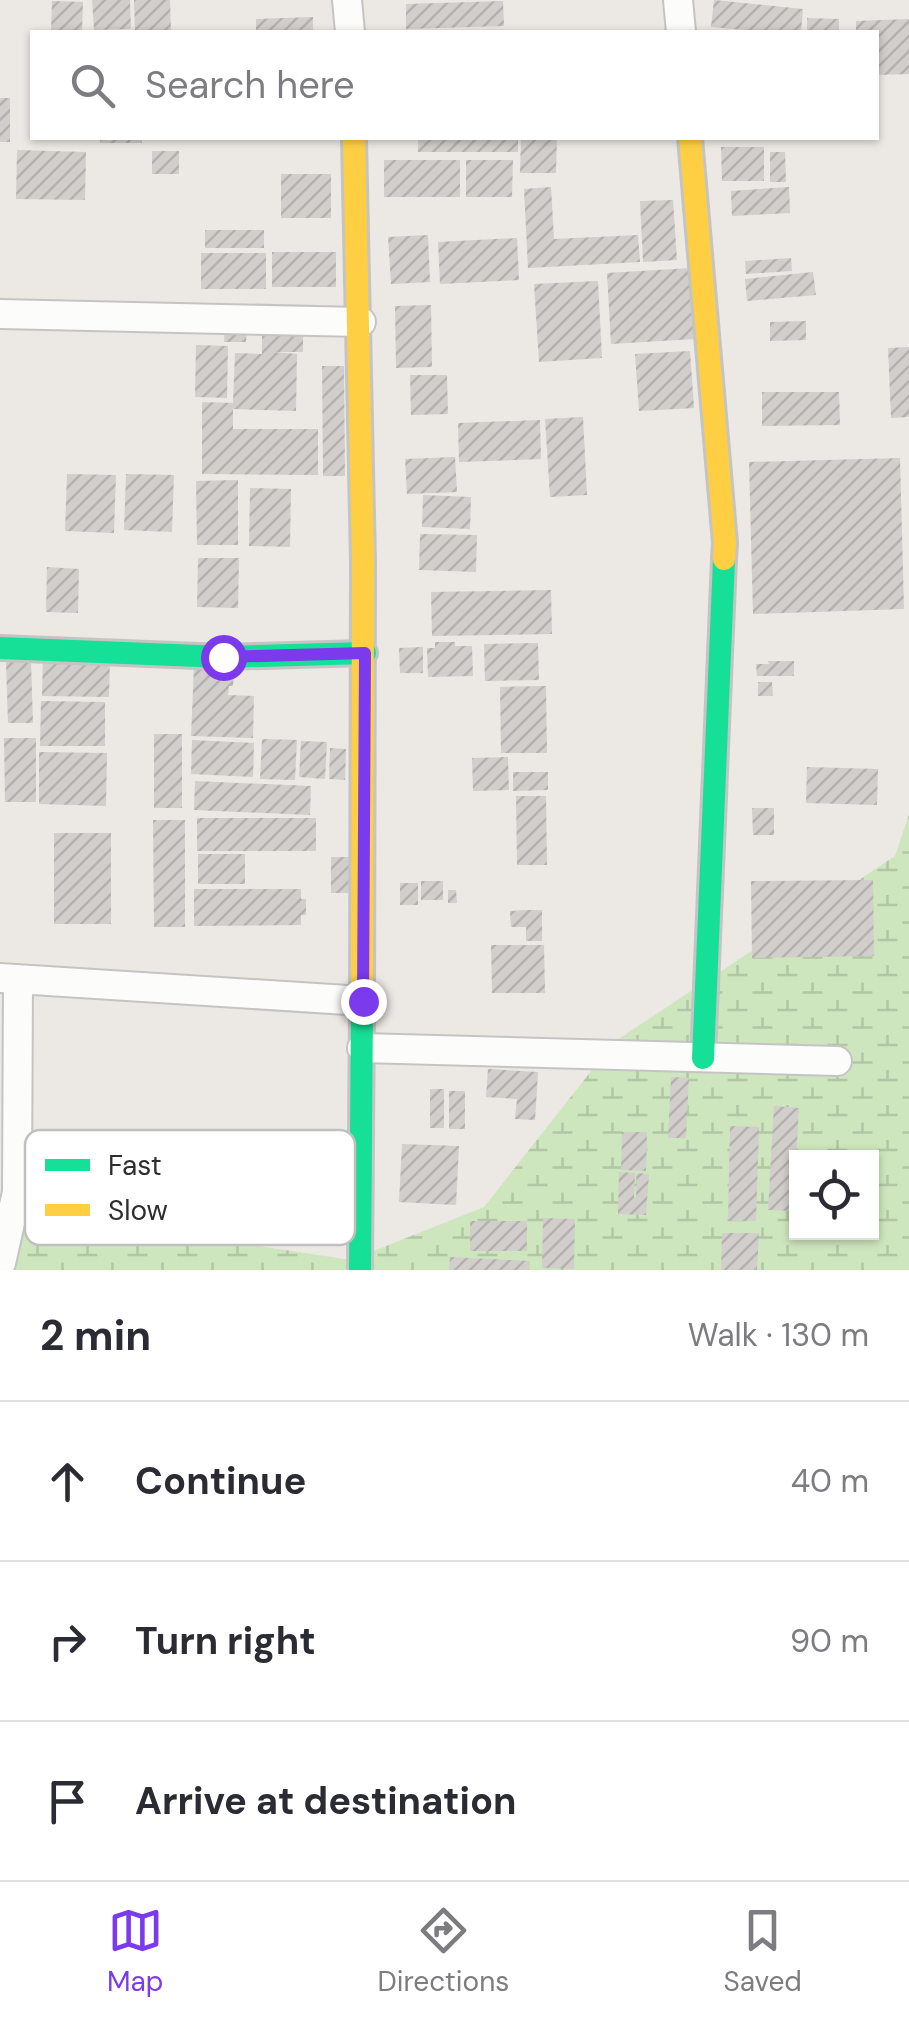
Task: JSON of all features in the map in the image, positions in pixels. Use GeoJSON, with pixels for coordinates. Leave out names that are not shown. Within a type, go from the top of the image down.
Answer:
{"type":"FeatureCollection","features":[{"type":"Feature","properties":{"kind":"street"},"geometry":{"type":"LineString","coordinates":[[347,0],[350,30]]}},
{"type":"Feature","properties":{"kind":"street"},"geometry":{"type":"LineString","coordinates":[[678,0],[681,30]]}},
{"type":"Feature","properties":{"kind":"street"},"geometry":{"type":"LineString","coordinates":[[354,140],[361,322],[365,653],[360,1270]]}},
{"type":"Feature","properties":{"kind":"street"},"geometry":{"type":"LineString","coordinates":[[690,140],[726,543],[702,1058]]}},
{"type":"Feature","properties":{"kind":"street"},"geometry":{"type":"LineString","coordinates":[[0,314],[361,322]]}},
{"type":"Feature","properties":{"kind":"street"},"geometry":{"type":"LineString","coordinates":[[0,648],[223,657],[365,653]]}},
{"type":"Feature","properties":{"kind":"street"},"geometry":{"type":"LineString","coordinates":[[1,1264],[18,1192],[9,979],[363,1001]]}},
{"type":"Feature","properties":{"kind":"street"},"geometry":{"type":"LineString","coordinates":[[362,1048],[837,1061]]}},
{"type":"Feature","properties":{"kind":"green space"},"geometry":{"type":"Polygon","coordinates":[[[909,814],[909,1270],[0,1270],[0,1198],[25,1209],[25,1245],[252,1245],[351,1260],[484,1207],[614,1042],[895,856],[909,814]]]}},
{"type":"Feature","properties":{"kind":"building"},"geometry":{"type":"Polygon","coordinates":[[[92,0],[130,0],[131,29],[94,30],[92,0]]]}},
{"type":"Feature","properties":{"kind":"building"},"geometry":{"type":"Polygon","coordinates":[[[134,0],[170,0],[171,30],[135,30],[134,0]]]}},
{"type":"Feature","properties":{"kind":"building"},"geometry":{"type":"Polygon","coordinates":[[[714,0],[803,9],[801,30],[711,27],[714,0]]]}},
{"type":"Feature","properties":{"kind":"building"},"geometry":{"type":"Polygon","coordinates":[[[52,1],[83,2],[82,30],[51,30],[52,1]]]}},
{"type":"Feature","properties":{"kind":"building"},"geometry":{"type":"Polygon","coordinates":[[[503,1],[504,26],[406,29],[406,4],[503,1]]]}},
{"type":"Feature","properties":{"kind":"building"},"geometry":{"type":"Polygon","coordinates":[[[313,17],[313,30],[256,30],[256,19],[313,17]]]}},
{"type":"Feature","properties":{"kind":"building"},"geometry":{"type":"Polygon","coordinates":[[[807,18],[839,19],[839,30],[807,30],[807,18]]]}},
{"type":"Feature","properties":{"kind":"building"},"geometry":{"type":"Polygon","coordinates":[[[909,19],[909,74],[879,75],[879,30],[856,30],[856,21],[909,19]]]}},
{"type":"Feature","properties":{"kind":"building"},"geometry":{"type":"Polygon","coordinates":[[[0,98],[10,98],[10,142],[0,142],[0,98]]]}},
{"type":"Feature","properties":{"kind":"building"},"geometry":{"type":"Polygon","coordinates":[[[100,140],[142,140],[142,143],[100,140]]]}},
{"type":"Feature","properties":{"kind":"building"},"geometry":{"type":"Polygon","coordinates":[[[418,140],[518,140],[518,152],[418,152],[418,140]]]}},
{"type":"Feature","properties":{"kind":"building"},"geometry":{"type":"Polygon","coordinates":[[[521,140],[557,140],[556,173],[520,173],[521,140]]]}},
{"type":"Feature","properties":{"kind":"building"},"geometry":{"type":"Polygon","coordinates":[[[721,147],[764,147],[764,181],[722,181],[721,147]]]}},
{"type":"Feature","properties":{"kind":"building"},"geometry":{"type":"Polygon","coordinates":[[[17,150],[86,152],[85,200],[16,199],[17,150]]]}},
{"type":"Feature","properties":{"kind":"building"},"geometry":{"type":"Polygon","coordinates":[[[152,151],[179,151],[179,174],[152,174],[152,151]]]}},
{"type":"Feature","properties":{"kind":"building"},"geometry":{"type":"Polygon","coordinates":[[[770,152],[785,152],[786,182],[770,182],[770,152]]]}},
{"type":"Feature","properties":{"kind":"building"},"geometry":{"type":"Polygon","coordinates":[[[384,160],[460,160],[460,197],[384,197],[384,160]]]}},
{"type":"Feature","properties":{"kind":"building"},"geometry":{"type":"Polygon","coordinates":[[[466,160],[513,160],[512,197],[466,197],[466,160]]]}},
{"type":"Feature","properties":{"kind":"building"},"geometry":{"type":"Polygon","coordinates":[[[281,174],[331,174],[331,218],[281,218],[281,174]]]}},
{"type":"Feature","properties":{"kind":"building"},"geometry":{"type":"Polygon","coordinates":[[[551,187],[554,239],[638,235],[640,262],[528,268],[524,189],[551,187]]]}},
{"type":"Feature","properties":{"kind":"building"},"geometry":{"type":"Polygon","coordinates":[[[789,187],[790,213],[732,216],[731,191],[789,187]]]}},
{"type":"Feature","properties":{"kind":"building"},"geometry":{"type":"Polygon","coordinates":[[[673,200],[677,260],[643,262],[640,201],[673,200]]]}},
{"type":"Feature","properties":{"kind":"building"},"geometry":{"type":"Polygon","coordinates":[[[205,230],[264,230],[264,248],[205,248],[205,230]]]}},
{"type":"Feature","properties":{"kind":"building"},"geometry":{"type":"Polygon","coordinates":[[[428,235],[430,282],[391,284],[388,237],[428,235]]]}},
{"type":"Feature","properties":{"kind":"building"},"geometry":{"type":"Polygon","coordinates":[[[517,238],[519,280],[440,284],[438,242],[517,238]]]}},
{"type":"Feature","properties":{"kind":"building"},"geometry":{"type":"Polygon","coordinates":[[[272,252],[336,252],[336,287],[272,287],[272,252]]]}},
{"type":"Feature","properties":{"kind":"building"},"geometry":{"type":"Polygon","coordinates":[[[201,253],[266,253],[266,289],[201,289],[201,253]]]}},
{"type":"Feature","properties":{"kind":"building"},"geometry":{"type":"Polygon","coordinates":[[[791,258],[792,271],[746,274],[745,261],[791,258]]]}},
{"type":"Feature","properties":{"kind":"building"},"geometry":{"type":"Polygon","coordinates":[[[691,268],[695,339],[611,344],[607,273],[691,268]]]}},
{"type":"Feature","properties":{"kind":"building"},"geometry":{"type":"Polygon","coordinates":[[[813,272],[816,295],[747,301],[745,279],[813,272]]]}},
{"type":"Feature","properties":{"kind":"building"},"geometry":{"type":"Polygon","coordinates":[[[598,281],[602,358],[539,362],[534,284],[598,281]]]}},
{"type":"Feature","properties":{"kind":"building"},"geometry":{"type":"Polygon","coordinates":[[[431,305],[432,367],[396,368],[395,306],[431,305]]]}},
{"type":"Feature","properties":{"kind":"building"},"geometry":{"type":"Polygon","coordinates":[[[806,321],[806,340],[770,341],[770,322],[806,321]]]}},
{"type":"Feature","properties":{"kind":"building"},"geometry":{"type":"Polygon","coordinates":[[[262,325],[303,325],[303,352],[273,352],[297,354],[296,411],[233,409],[233,429],[318,429],[318,475],[202,474],[202,402],[233,403],[235,353],[262,354],[262,325]]]}},
{"type":"Feature","properties":{"kind":"building"},"geometry":{"type":"Polygon","coordinates":[[[225,326],[247,327],[246,342],[224,342],[225,326]]]}},
{"type":"Feature","properties":{"kind":"building"},"geometry":{"type":"Polygon","coordinates":[[[196,345],[228,346],[227,398],[195,397],[196,345]]]}},
{"type":"Feature","properties":{"kind":"building"},"geometry":{"type":"Polygon","coordinates":[[[909,347],[909,417],[891,418],[888,348],[909,347]]]}},
{"type":"Feature","properties":{"kind":"building"},"geometry":{"type":"Polygon","coordinates":[[[690,351],[694,408],[639,411],[635,354],[690,351]]]}},
{"type":"Feature","properties":{"kind":"building"},"geometry":{"type":"Polygon","coordinates":[[[322,366],[344,366],[345,476],[323,476],[322,366]]]}},
{"type":"Feature","properties":{"kind":"building"},"geometry":{"type":"Polygon","coordinates":[[[410,375],[447,375],[448,414],[411,415],[410,375]]]}},
{"type":"Feature","properties":{"kind":"building"},"geometry":{"type":"Polygon","coordinates":[[[762,392],[839,392],[840,425],[762,426],[762,392]]]}},
{"type":"Feature","properties":{"kind":"building"},"geometry":{"type":"Polygon","coordinates":[[[583,417],[587,495],[550,497],[545,419],[583,417]]]}},
{"type":"Feature","properties":{"kind":"building"},"geometry":{"type":"Polygon","coordinates":[[[540,420],[541,459],[459,462],[458,423],[540,420]]]}},
{"type":"Feature","properties":{"kind":"building"},"geometry":{"type":"Polygon","coordinates":[[[455,457],[457,492],[407,494],[405,459],[455,457]]]}},
{"type":"Feature","properties":{"kind":"building"},"geometry":{"type":"Polygon","coordinates":[[[900,458],[904,609],[753,614],[749,462],[900,458]]]}},
{"type":"Feature","properties":{"kind":"building"},"geometry":{"type":"Polygon","coordinates":[[[67,474],[116,475],[114,533],[65,531],[67,474]]]}},
{"type":"Feature","properties":{"kind":"building"},"geometry":{"type":"Polygon","coordinates":[[[126,474],[174,475],[172,532],[124,530],[126,474]]]}},
{"type":"Feature","properties":{"kind":"building"},"geometry":{"type":"Polygon","coordinates":[[[238,480],[238,545],[197,545],[196,481],[238,480]]]}},
{"type":"Feature","properties":{"kind":"building"},"geometry":{"type":"Polygon","coordinates":[[[250,488],[291,489],[290,547],[249,546],[250,488]]]}},
{"type":"Feature","properties":{"kind":"building"},"geometry":{"type":"Polygon","coordinates":[[[423,495],[471,497],[470,529],[422,527],[423,495]]]}},
{"type":"Feature","properties":{"kind":"building"},"geometry":{"type":"Polygon","coordinates":[[[420,534],[477,535],[476,572],[419,570],[420,534]]]}},
{"type":"Feature","properties":{"kind":"building"},"geometry":{"type":"Polygon","coordinates":[[[198,558],[239,558],[238,608],[197,607],[198,558]]]}},
{"type":"Feature","properties":{"kind":"building"},"geometry":{"type":"Polygon","coordinates":[[[47,567],[79,569],[78,613],[46,612],[47,567]]]}},
{"type":"Feature","properties":{"kind":"building"},"geometry":{"type":"Polygon","coordinates":[[[551,590],[552,634],[432,636],[431,592],[551,590]]]}},
{"type":"Feature","properties":{"kind":"building"},"geometry":{"type":"Polygon","coordinates":[[[435,642],[472,646],[473,676],[428,677],[427,648],[435,648],[435,642]]]}},
{"type":"Feature","properties":{"kind":"building"},"geometry":{"type":"Polygon","coordinates":[[[538,643],[539,680],[485,681],[484,644],[538,643]]]}},
{"type":"Feature","properties":{"kind":"building"},"geometry":{"type":"Polygon","coordinates":[[[423,647],[423,673],[400,673],[399,648],[423,647]]]}},
{"type":"Feature","properties":{"kind":"building"},"geometry":{"type":"Polygon","coordinates":[[[43,657],[110,659],[109,697],[42,696],[43,657]]]}},
{"type":"Feature","properties":{"kind":"building"},"geometry":{"type":"Polygon","coordinates":[[[768,661],[794,661],[794,676],[757,676],[756,664],[769,664],[768,661]]]}},
{"type":"Feature","properties":{"kind":"building"},"geometry":{"type":"Polygon","coordinates":[[[6,662],[31,662],[33,723],[8,723],[6,662]]]}},
{"type":"Feature","properties":{"kind":"building"},"geometry":{"type":"Polygon","coordinates":[[[194,666],[234,668],[228,695],[254,696],[253,738],[191,736],[194,666]]]}},
{"type":"Feature","properties":{"kind":"building"},"geometry":{"type":"Polygon","coordinates":[[[758,682],[772,682],[773,696],[758,696],[758,682]]]}},
{"type":"Feature","properties":{"kind":"building"},"geometry":{"type":"Polygon","coordinates":[[[546,686],[547,753],[501,753],[500,687],[546,686]]]}},
{"type":"Feature","properties":{"kind":"building"},"geometry":{"type":"Polygon","coordinates":[[[41,701],[105,702],[105,746],[40,746],[41,701]]]}},
{"type":"Feature","properties":{"kind":"building"},"geometry":{"type":"Polygon","coordinates":[[[154,734],[182,734],[182,808],[154,808],[154,734]]]}},
{"type":"Feature","properties":{"kind":"building"},"geometry":{"type":"Polygon","coordinates":[[[4,738],[36,738],[36,802],[5,802],[4,738]]]}},
{"type":"Feature","properties":{"kind":"building"},"geometry":{"type":"Polygon","coordinates":[[[262,739],[297,740],[295,780],[260,779],[262,739]]]}},
{"type":"Feature","properties":{"kind":"building"},"geometry":{"type":"Polygon","coordinates":[[[192,740],[254,743],[253,777],[191,774],[192,740]]]}},
{"type":"Feature","properties":{"kind":"building"},"geometry":{"type":"Polygon","coordinates":[[[301,741],[327,742],[325,779],[299,777],[301,741]]]}},
{"type":"Feature","properties":{"kind":"building"},"geometry":{"type":"Polygon","coordinates":[[[330,748],[346,749],[345,780],[329,779],[330,748]]]}},
{"type":"Feature","properties":{"kind":"building"},"geometry":{"type":"Polygon","coordinates":[[[39,752],[107,753],[106,806],[39,804],[39,752]]]}},
{"type":"Feature","properties":{"kind":"building"},"geometry":{"type":"Polygon","coordinates":[[[508,757],[509,790],[473,791],[472,758],[508,757]]]}},
{"type":"Feature","properties":{"kind":"building"},"geometry":{"type":"Polygon","coordinates":[[[807,767],[878,769],[877,805],[806,803],[807,767]]]}},
{"type":"Feature","properties":{"kind":"building"},"geometry":{"type":"Polygon","coordinates":[[[513,772],[548,772],[548,790],[513,791],[513,772]]]}},
{"type":"Feature","properties":{"kind":"building"},"geometry":{"type":"Polygon","coordinates":[[[195,781],[311,786],[310,815],[194,810],[195,781]]]}},
{"type":"Feature","properties":{"kind":"building"},"geometry":{"type":"Polygon","coordinates":[[[516,796],[546,796],[547,865],[517,865],[516,796]]]}},
{"type":"Feature","properties":{"kind":"building"},"geometry":{"type":"Polygon","coordinates":[[[752,808],[774,808],[774,835],[753,835],[752,808]]]}},
{"type":"Feature","properties":{"kind":"building"},"geometry":{"type":"Polygon","coordinates":[[[197,818],[316,818],[316,851],[197,851],[197,818]]]}},
{"type":"Feature","properties":{"kind":"building"},"geometry":{"type":"Polygon","coordinates":[[[153,820],[185,820],[185,927],[154,927],[153,820]]]}},
{"type":"Feature","properties":{"kind":"building"},"geometry":{"type":"Polygon","coordinates":[[[54,833],[111,833],[111,924],[54,924],[54,833]]]}},
{"type":"Feature","properties":{"kind":"building"},"geometry":{"type":"Polygon","coordinates":[[[198,854],[245,854],[245,884],[198,884],[198,854]]]}},
{"type":"Feature","properties":{"kind":"building"},"geometry":{"type":"Polygon","coordinates":[[[331,857],[352,857],[352,893],[331,893],[331,857]]]}},
{"type":"Feature","properties":{"kind":"building"},"geometry":{"type":"Polygon","coordinates":[[[873,880],[874,956],[752,958],[751,881],[873,880]]]}},
{"type":"Feature","properties":{"kind":"building"},"geometry":{"type":"Polygon","coordinates":[[[421,881],[443,881],[443,900],[421,900],[421,881]]]}},
{"type":"Feature","properties":{"kind":"building"},"geometry":{"type":"Polygon","coordinates":[[[400,883],[418,883],[418,905],[400,905],[400,883]]]}},
{"type":"Feature","properties":{"kind":"building"},"geometry":{"type":"Polygon","coordinates":[[[194,889],[301,889],[301,899],[306,899],[306,915],[301,915],[301,925],[194,926],[194,889]]]}},
{"type":"Feature","properties":{"kind":"building"},"geometry":{"type":"Polygon","coordinates":[[[448,890],[456,890],[457,903],[448,903],[448,890]]]}},
{"type":"Feature","properties":{"kind":"building"},"geometry":{"type":"Polygon","coordinates":[[[542,910],[542,941],[526,941],[526,927],[511,927],[510,911],[542,910]]]}},
{"type":"Feature","properties":{"kind":"building"},"geometry":{"type":"Polygon","coordinates":[[[491,945],[544,945],[545,993],[492,993],[491,945]]]}},
{"type":"Feature","properties":{"kind":"building"},"geometry":{"type":"Polygon","coordinates":[[[488,1069],[538,1072],[535,1120],[515,1119],[517,1099],[486,1097],[488,1069]]]}},
{"type":"Feature","properties":{"kind":"building"},"geometry":{"type":"Polygon","coordinates":[[[671,1077],[689,1078],[686,1138],[668,1138],[671,1077]]]}},
{"type":"Feature","properties":{"kind":"building"},"geometry":{"type":"Polygon","coordinates":[[[430,1089],[444,1089],[444,1128],[430,1128],[430,1089]]]}},
{"type":"Feature","properties":{"kind":"building"},"geometry":{"type":"Polygon","coordinates":[[[449,1091],[465,1091],[465,1129],[449,1129],[449,1091]]]}},
{"type":"Feature","properties":{"kind":"building"},"geometry":{"type":"Polygon","coordinates":[[[774,1106],[799,1108],[797,1150],[789,1150],[789,1211],[768,1210],[774,1106]]]}},
{"type":"Feature","properties":{"kind":"building"},"geometry":{"type":"Polygon","coordinates":[[[730,1126],[759,1127],[756,1221],[728,1221],[730,1126]]]}},
{"type":"Feature","properties":{"kind":"building"},"geometry":{"type":"Polygon","coordinates":[[[622,1132],[647,1132],[646,1171],[621,1170],[622,1132]]]}},
{"type":"Feature","properties":{"kind":"building"},"geometry":{"type":"Polygon","coordinates":[[[402,1144],[459,1146],[456,1205],[399,1202],[402,1144]]]}},
{"type":"Feature","properties":{"kind":"building"},"geometry":{"type":"Polygon","coordinates":[[[619,1172],[635,1173],[636,1198],[637,1173],[649,1174],[646,1215],[618,1214],[619,1172]]]}},
{"type":"Feature","properties":{"kind":"building"},"geometry":{"type":"Polygon","coordinates":[[[543,1218],[575,1219],[574,1269],[542,1268],[543,1218]]]}},
{"type":"Feature","properties":{"kind":"building"},"geometry":{"type":"Polygon","coordinates":[[[470,1221],[527,1221],[527,1251],[470,1251],[470,1221]]]}},
{"type":"Feature","properties":{"kind":"building"},"geometry":{"type":"Polygon","coordinates":[[[722,1233],[759,1233],[757,1270],[721,1270],[722,1233]]]}},
{"type":"Feature","properties":{"kind":"building"},"geometry":{"type":"Polygon","coordinates":[[[450,1257],[530,1261],[529,1270],[449,1270],[450,1257]]]}},
{"type":"Feature","properties":{"kind":"traffic: fast"},"geometry":{"type":"LineString","coordinates":[[703,1058],[724,559]]}},
{"type":"Feature","properties":{"kind":"traffic: fast"},"geometry":{"type":"LineString","coordinates":[[0,648],[223,657],[365,653]]}},
{"type":"Feature","properties":{"kind":"traffic: fast"},"geometry":{"type":"LineString","coordinates":[[360,1270],[362,1007]]}},
{"type":"Feature","properties":{"kind":"traffic: slow"},"geometry":{"type":"LineString","coordinates":[[354,140],[363,562],[362,1007]]}},
{"type":"Feature","properties":{"kind":"traffic: slow"},"geometry":{"type":"LineString","coordinates":[[690,140],[724,559]]}},
{"type":"Feature","properties":{"kind":"route"},"geometry":{"type":"LineString","coordinates":[[223,657],[365,653],[363,1001]]}}]}
